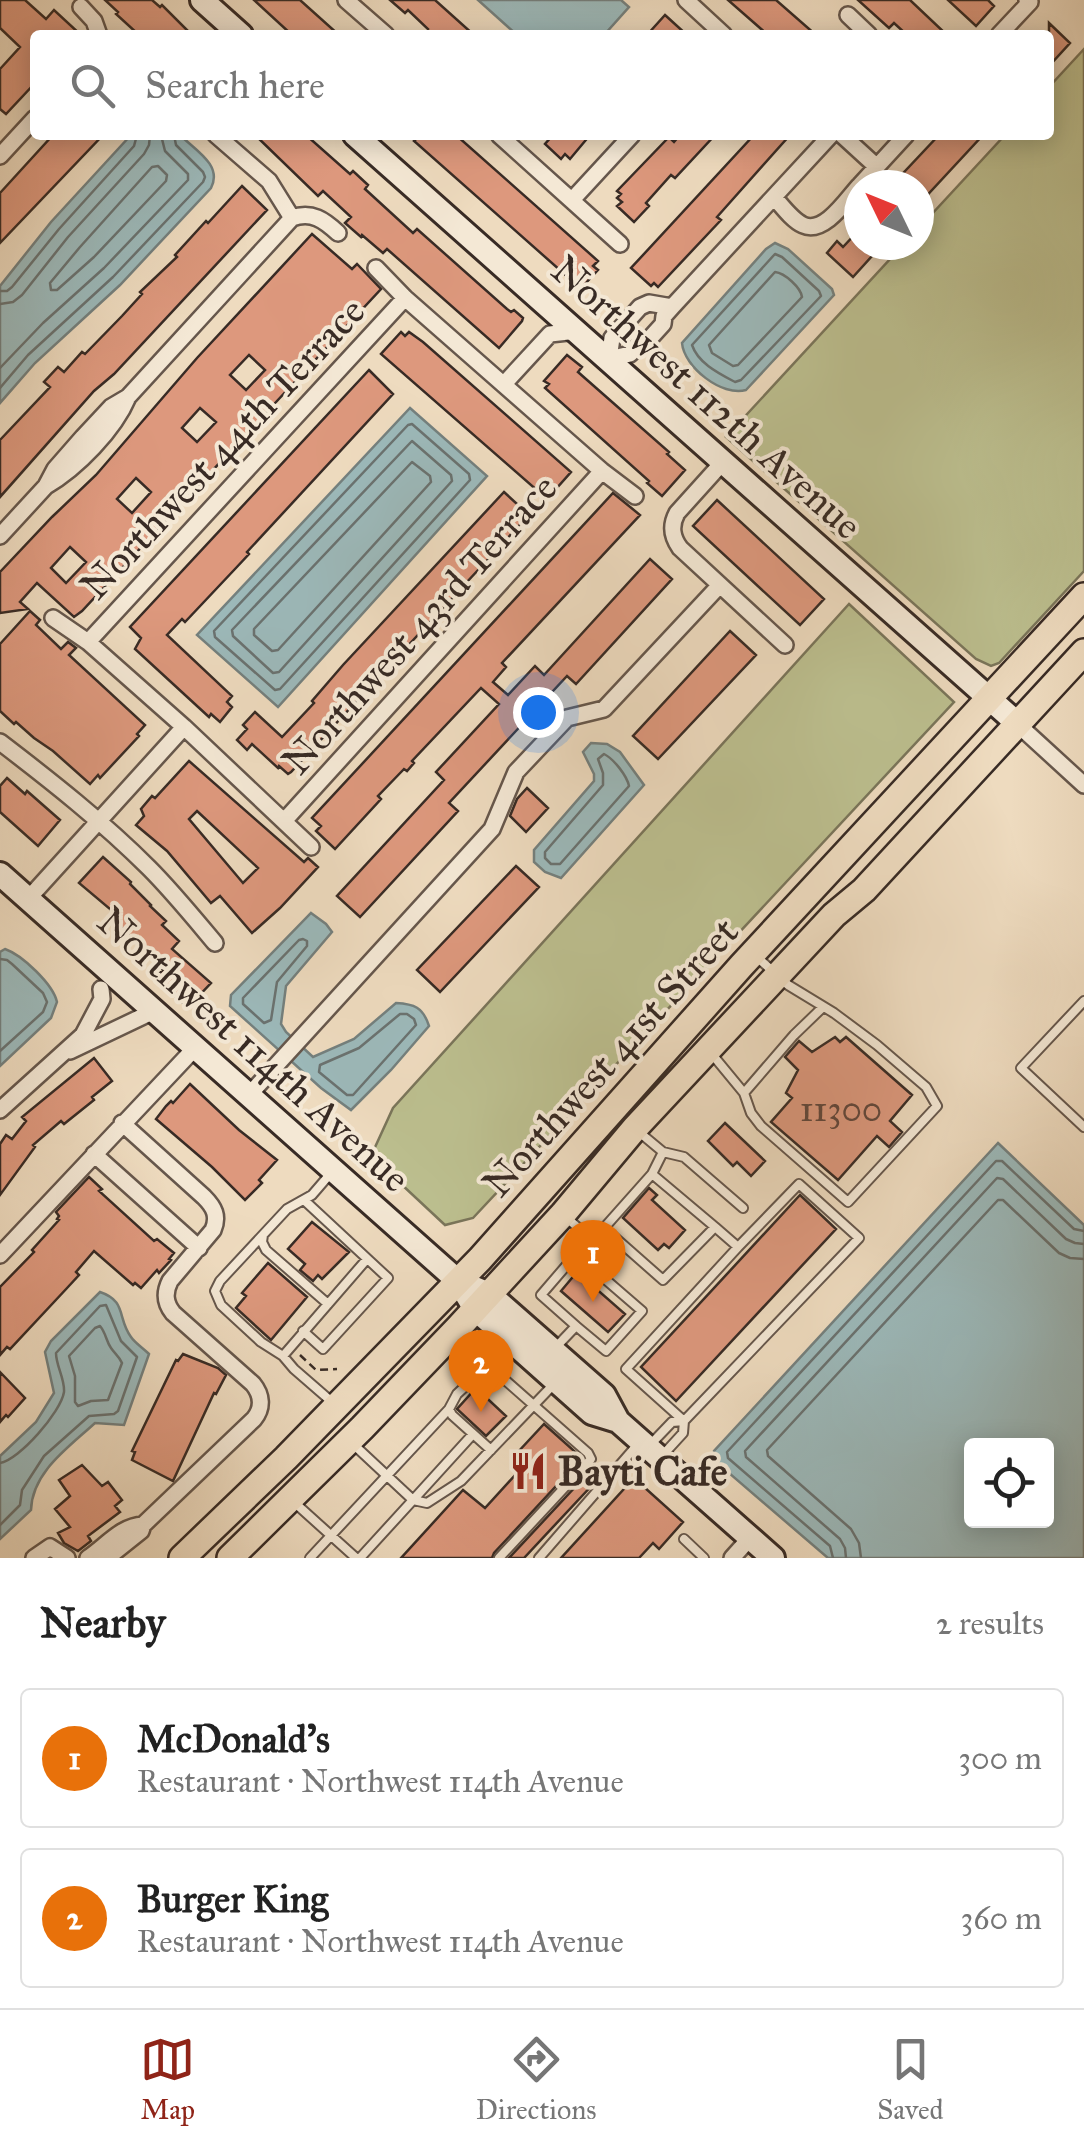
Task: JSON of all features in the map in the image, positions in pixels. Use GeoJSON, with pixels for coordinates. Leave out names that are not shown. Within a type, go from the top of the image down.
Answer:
{"type":"FeatureCollection","features":[{"type":"Feature","properties":{"kind":"main road","name":"Northwest 41st Street"},"geometry":{"type":"LineString","coordinates":[[230,1558],[292,1500],[482,1302],[635,1128],[834,915],[872,881],[1005,712],[1084,596]]}},
{"type":"Feature","properties":{"kind":"main road","name":"Northwest 41st Street"},"geometry":{"type":"LineString","coordinates":[[182,1558],[338,1406],[458,1281],[753,953],[1084,635]]}},
{"type":"Feature","properties":{"kind":"main road","name":"Northwest 41st Street"},"geometry":{"type":"LineString","coordinates":[[1005,712],[1084,652]]}},
{"type":"Feature","properties":{"kind":"main road"},"geometry":{"type":"LineString","coordinates":[[635,1128],[639,1081]]}},
{"type":"Feature","properties":{"kind":"street"},"geometry":{"type":"LineString","coordinates":[[202,0],[235,30]]}},
{"type":"Feature","properties":{"kind":"street"},"geometry":{"type":"LineString","coordinates":[[346,0],[379,30]]}},
{"type":"Feature","properties":{"kind":"street"},"geometry":{"type":"LineString","coordinates":[[686,0],[719,30]]}},
{"type":"Feature","properties":{"kind":"street"},"geometry":{"type":"LineString","coordinates":[[1003,30],[1028,1]]}},
{"type":"Feature","properties":{"kind":"street"},"geometry":{"type":"LineString","coordinates":[[82,7],[97,30]]}},
{"type":"Feature","properties":{"kind":"street"},"geometry":{"type":"LineString","coordinates":[[848,15],[864,30]]}},
{"type":"Feature","properties":{"kind":"street"},"geometry":{"type":"LineString","coordinates":[[0,156],[30,123]]}},
{"type":"Feature","properties":{"kind":"street"},"geometry":{"type":"LineString","coordinates":[[222,140],[269,181],[292,218]]}},
{"type":"Feature","properties":{"kind":"street","name":"Northwest 112th Avenue"},"geometry":{"type":"LineString","coordinates":[[362,140],[1005,712]]}},
{"type":"Feature","properties":{"kind":"street"},"geometry":{"type":"LineString","coordinates":[[505,140],[620,244]]}},
{"type":"Feature","properties":{"kind":"street"},"geometry":{"type":"LineString","coordinates":[[572,200],[627,140]]}},
{"type":"Feature","properties":{"kind":"street"},"geometry":{"type":"LineString","coordinates":[[668,312],[646,304],[612,338],[609,360],[643,346],[663,324],[668,312],[826,140]]}},
{"type":"Feature","properties":{"kind":"street"},"geometry":{"type":"LineString","coordinates":[[847,140],[876,167]]}},
{"type":"Feature","properties":{"kind":"street"},"geometry":{"type":"LineString","coordinates":[[873,170],[901,140]]}},
{"type":"Feature","properties":{"kind":"street"},"geometry":{"type":"LineString","coordinates":[[774,197],[798,222],[813,226],[824,222],[844,202]]}},
{"type":"Feature","properties":{"kind":"street"},"geometry":{"type":"LineString","coordinates":[[0,536],[46,486],[54,469],[75,455],[98,431],[111,407],[128,397],[292,218],[318,217],[338,233]]}},
{"type":"Feature","properties":{"kind":"street"},"geometry":{"type":"LineString","coordinates":[[376,268],[405,298],[636,496]]}},
{"type":"Feature","properties":{"kind":"street","name":"Northwest 44th Terrace"},"geometry":{"type":"LineString","coordinates":[[88,642],[405,298]]}},
{"type":"Feature","properties":{"kind":"street"},"geometry":{"type":"LineString","coordinates":[[637,346],[636,340],[657,317],[668,312]]}},
{"type":"Feature","properties":{"kind":"street"},"geometry":{"type":"LineString","coordinates":[[633,315],[647,328]]}},
{"type":"Feature","properties":{"kind":"street"},"geometry":{"type":"LineString","coordinates":[[504,384],[550,334],[577,331]]}},
{"type":"Feature","properties":{"kind":"street"},"geometry":{"type":"LineString","coordinates":[[723,462],[677,513],[672,523],[673,534],[680,548],[785,646]]}},
{"type":"Feature","properties":{"kind":"street","name":"Northwest 43rd Terrace"},"geometry":{"type":"LineString","coordinates":[[285,820],[602,470]]}},
{"type":"Feature","properties":{"kind":"street"},"geometry":{"type":"LineString","coordinates":[[249,1095],[492,829],[516,772],[567,718],[604,709],[719,586]]}},
{"type":"Feature","properties":{"kind":"street"},"geometry":{"type":"LineString","coordinates":[[53,618],[88,642],[311,847]]}},
{"type":"Feature","properties":{"kind":"street"},"geometry":{"type":"LineString","coordinates":[[1005,712],[1084,784]]}},
{"type":"Feature","properties":{"kind":"street"},"geometry":{"type":"LineString","coordinates":[[28,899],[184,728]]}},
{"type":"Feature","properties":{"kind":"street"},"geometry":{"type":"LineString","coordinates":[[0,742],[150,869],[216,943]]}},
{"type":"Feature","properties":{"kind":"street","name":"Northwest 114th Avenue"},"geometry":{"type":"LineString","coordinates":[[0,874],[105,980],[154,1011],[482,1302],[556,1382],[592,1413],[618,1421]]}},
{"type":"Feature","properties":{"kind":"street"},"geometry":{"type":"LineString","coordinates":[[0,1110],[83,1035],[102,999],[105,980]]}},
{"type":"Feature","properties":{"kind":"street"},"geometry":{"type":"LineString","coordinates":[[62,1054],[105,980]]}},
{"type":"Feature","properties":{"kind":"street"},"geometry":{"type":"LineString","coordinates":[[62,1054],[154,1011]]}},
{"type":"Feature","properties":{"kind":"street"},"geometry":{"type":"LineString","coordinates":[[93,1018],[110,1033]]}},
{"type":"Feature","properties":{"kind":"street"},"geometry":{"type":"LineString","coordinates":[[0,1255],[196,1048]]}},
{"type":"Feature","properties":{"kind":"street"},"geometry":{"type":"LineString","coordinates":[[88,1558],[140,1531],[260,1409],[256,1387],[167,1303],[168,1284],[216,1224],[213,1206],[122,1123]]}},
{"type":"Feature","properties":{"kind":"street"},"geometry":{"type":"LineString","coordinates":[[94,1154],[199,1248]]}},
{"type":"Feature","properties":{"kind":"street","name":"Northwest 114th Avenue"},"geometry":{"type":"LineString","coordinates":[[482,1302],[553,1351],[604,1395],[618,1421],[773,1558]]}},
{"type":"Feature","properties":{"kind":"street"},"geometry":{"type":"LineString","coordinates":[[107,1558],[125,1537]]}},
{"type":"Feature","properties":{"kind":"street"},"geometry":{"type":"LineString","coordinates":[[732,1558],[750,1538]]}},
{"type":"Feature","properties":{"kind":"street"},"geometry":{"type":"LineString","coordinates":[[34,1558],[50,1547],[68,1558]]}},
{"type":"Feature","properties":{"kind":"lane"},"geometry":{"type":"LineString","coordinates":[[708,1050],[744,1092],[751,1113],[761,1126],[848,1202],[937,1106],[926,1087],[889,1056],[834,1013],[788,985],[753,953]]}},
{"type":"Feature","properties":{"kind":"lane"},"geometry":{"type":"LineString","coordinates":[[1084,1001],[1021,1068],[1084,1127]]}},
{"type":"Feature","properties":{"kind":"lane"},"geometry":{"type":"LineString","coordinates":[[744,1092],[823,1008]]}},
{"type":"Feature","properties":{"kind":"lane"},"geometry":{"type":"LineString","coordinates":[[635,1128],[663,1152],[684,1157],[743,1208]]}},
{"type":"Feature","properties":{"kind":"lane"},"geometry":{"type":"LineString","coordinates":[[576,1254],[642,1311],[606,1351],[541,1295],[576,1254],[590,1238],[604,1228],[652,1174],[663,1152]]}},
{"type":"Feature","properties":{"kind":"lane"},"geometry":{"type":"LineString","coordinates":[[334,1170],[312,1195],[286,1209],[218,1283],[216,1294],[223,1307],[260,1342],[283,1356],[338,1406]]}},
{"type":"Feature","properties":{"kind":"lane"},"geometry":{"type":"LineString","coordinates":[[652,1174],[738,1248]]}},
{"type":"Feature","properties":{"kind":"lane"},"geometry":{"type":"LineString","coordinates":[[539,1558],[650,1449],[672,1422],[684,1420],[859,1238],[800,1184],[626,1369],[684,1420],[684,1432],[650,1449]]}},
{"type":"Feature","properties":{"kind":"lane"},"geometry":{"type":"LineString","coordinates":[[302,1331],[323,1350],[388,1278],[304,1200]]}},
{"type":"Feature","properties":{"kind":"lane"},"geometry":{"type":"LineString","coordinates":[[562,1214],[590,1238]]}},
{"type":"Feature","properties":{"kind":"lane"},"geometry":{"type":"LineString","coordinates":[[604,1228],[662,1280],[716,1228]]}},
{"type":"Feature","properties":{"kind":"lane"},"geometry":{"type":"LineString","coordinates":[[262,1235],[266,1250],[328,1304]]}},
{"type":"Feature","properties":{"kind":"lane"},"geometry":{"type":"LineString","coordinates":[[283,1356],[367,1259]]}},
{"type":"Feature","properties":{"kind":"lane"},"geometry":{"type":"LineString","coordinates":[[553,1351],[576,1326]]}},
{"type":"Feature","properties":{"kind":"lane"},"geometry":{"type":"LineString","coordinates":[[310,1558],[449,1409],[457,1394],[488,1365],[591,1459],[499,1558]]}},
{"type":"Feature","properties":{"kind":"lane"},"geometry":{"type":"LineString","coordinates":[[350,1441],[413,1500],[427,1504],[461,1480],[556,1382]]}},
{"type":"Feature","properties":{"kind":"lane"},"geometry":{"type":"LineString","coordinates":[[449,1409],[491,1450]]}},
{"type":"Feature","properties":{"kind":"lane"},"geometry":{"type":"LineString","coordinates":[[292,1500],[358,1558],[473,1434]]}},
{"type":"Feature","properties":{"kind":"lane"},"geometry":{"type":"LineString","coordinates":[[684,1539],[704,1558]]}},
{"type":"Feature","properties":{"kind":"path"},"geometry":{"type":"LineString","coordinates":[[299,1354],[316,1370],[337,1369]]}},
{"type":"Feature","properties":{"kind":"green space"},"geometry":{"type":"Polygon","coordinates":[[[1084,49],[1084,571],[999,663],[991,666],[976,659],[726,437],[889,260],[934,260],[934,212],[1000,140],[1054,140],[1054,82],[1084,49]]]}},
{"type":"Feature","properties":{"kind":"green space"},"geometry":{"type":"Polygon","coordinates":[[[849,604],[954,702],[473,1218],[445,1225],[371,1156],[393,1108],[849,604]]]}},
{"type":"Feature","properties":{"kind":"water"},"geometry":{"type":"Polygon","coordinates":[[[478,0],[621,0],[629,7],[608,30],[511,30],[478,0]]]}},
{"type":"Feature","properties":{"kind":"water"},"geometry":{"type":"Polygon","coordinates":[[[126,140],[186,140],[200,152],[213,172],[211,188],[120,285],[35,363],[0,403],[0,286],[51,222],[126,140]]]}},
{"type":"Feature","properties":{"kind":"water"},"geometry":{"type":"Polygon","coordinates":[[[775,243],[788,249],[834,295],[746,390],[726,389],[697,370],[682,343],[775,243]]]}},
{"type":"Feature","properties":{"kind":"water"},"geometry":{"type":"Polygon","coordinates":[[[410,408],[487,476],[278,707],[197,635],[410,408]]]}},
{"type":"Feature","properties":{"kind":"water"},"geometry":{"type":"Polygon","coordinates":[[[591,743],[607,744],[620,752],[644,785],[561,878],[534,862],[534,850],[594,781],[583,752],[591,743]]]}},
{"type":"Feature","properties":{"kind":"water"},"geometry":{"type":"Polygon","coordinates":[[[311,913],[332,932],[286,986],[281,1024],[286,1032],[313,1057],[354,1039],[396,1003],[417,1008],[429,1026],[351,1110],[230,1006],[231,995],[311,913]]]}},
{"type":"Feature","properties":{"kind":"water"},"geometry":{"type":"Polygon","coordinates":[[[5,949],[36,971],[57,1002],[51,1018],[0,1066],[0,952],[5,949]]]}},
{"type":"Feature","properties":{"kind":"water"},"geometry":{"type":"Polygon","coordinates":[[[998,1143],[1084,1225],[1084,1558],[828,1558],[715,1461],[714,1451],[998,1143]]]}},
{"type":"Feature","properties":{"kind":"water"},"geometry":{"type":"Polygon","coordinates":[[[100,1292],[118,1305],[131,1337],[149,1354],[124,1425],[95,1423],[64,1451],[38,1484],[31,1510],[0,1539],[0,1456],[36,1422],[54,1393],[45,1352],[51,1341],[100,1292]]]}},
{"type":"Feature","properties":{"kind":"building"},"geometry":{"type":"Polygon","coordinates":[[[0,0],[25,0],[46,19],[54,10],[76,30],[30,30],[30,88],[6,114],[0,109],[0,69],[20,47],[0,28],[0,0]]]}},
{"type":"Feature","properties":{"kind":"building"},"geometry":{"type":"Polygon","coordinates":[[[105,0],[152,0],[187,30],[134,30],[105,0]]]}},
{"type":"Feature","properties":{"kind":"building"},"geometry":{"type":"Polygon","coordinates":[[[254,0],[300,0],[333,30],[287,30],[254,0]]]}},
{"type":"Feature","properties":{"kind":"building"},"geometry":{"type":"Polygon","coordinates":[[[390,0],[435,0],[468,30],[427,30],[408,10],[405,13],[390,0]]]}},
{"type":"Feature","properties":{"kind":"building"},"geometry":{"type":"Polygon","coordinates":[[[728,0],[776,0],[810,30],[762,30],[728,0]]]}},
{"type":"Feature","properties":{"kind":"building"},"geometry":{"type":"Polygon","coordinates":[[[858,0],[910,0],[942,30],[902,30],[894,23],[889,28],[858,0]]]}},
{"type":"Feature","properties":{"kind":"building"},"geometry":{"type":"Polygon","coordinates":[[[948,0],[988,0],[994,6],[976,26],[948,0]]]}},
{"type":"Feature","properties":{"kind":"building"},"geometry":{"type":"Polygon","coordinates":[[[665,15],[682,30],[652,30],[665,15]]]}},
{"type":"Feature","properties":{"kind":"building"},"geometry":{"type":"Polygon","coordinates":[[[1049,23],[1070,43],[1054,61],[1054,30],[1049,30],[1049,23]]]}},
{"type":"Feature","properties":{"kind":"building"},"geometry":{"type":"Polygon","coordinates":[[[48,140],[98,140],[0,243],[0,193],[48,140]]]}},
{"type":"Feature","properties":{"kind":"building"},"geometry":{"type":"Polygon","coordinates":[[[260,140],[312,140],[350,174],[353,171],[368,185],[365,189],[413,233],[417,229],[507,309],[514,310],[522,321],[499,348],[387,249],[383,253],[345,223],[351,217],[323,191],[318,196],[260,140]]]}},
{"type":"Feature","properties":{"kind":"building"},"geometry":{"type":"Polygon","coordinates":[[[462,140],[598,261],[593,266],[598,270],[584,285],[578,280],[575,283],[414,141],[462,140]]]}},
{"type":"Feature","properties":{"kind":"building"},"geometry":{"type":"Polygon","coordinates":[[[549,140],[586,140],[570,159],[565,154],[561,159],[545,144],[549,140]]]}},
{"type":"Feature","properties":{"kind":"building"},"geometry":{"type":"Polygon","coordinates":[[[666,140],[710,140],[675,178],[671,175],[634,222],[617,206],[622,202],[617,191],[666,140]]]}},
{"type":"Feature","properties":{"kind":"building"},"geometry":{"type":"Polygon","coordinates":[[[749,140],[786,140],[717,217],[721,220],[658,287],[654,283],[651,286],[631,268],[749,140]]]}},
{"type":"Feature","properties":{"kind":"building"},"geometry":{"type":"Polygon","coordinates":[[[934,140],[978,140],[934,188],[934,170],[906,170],[934,140]]]}},
{"type":"Feature","properties":{"kind":"building"},"geometry":{"type":"Polygon","coordinates":[[[242,186],[267,210],[94,391],[0,497],[0,440],[50,387],[44,382],[58,367],[64,372],[82,352],[85,354],[242,186]]]}},
{"type":"Feature","properties":{"kind":"building"},"geometry":{"type":"Polygon","coordinates":[[[312,234],[352,269],[357,264],[381,289],[82,611],[74,617],[37,583],[20,602],[28,609],[0,613],[0,572],[96,475],[312,234]],[[249,355],[230,375],[246,390],[265,370],[249,355]],[[200,408],[182,428],[197,442],[216,422],[200,408]],[[136,478],[117,499],[132,513],[151,492],[136,478]],[[70,547],[51,568],[66,583],[86,562],[70,547]]]}},
{"type":"Feature","properties":{"kind":"building"},"geometry":{"type":"Polygon","coordinates":[[[837,241],[843,247],[844,260],[868,260],[853,277],[827,253],[837,241]]]}},
{"type":"Feature","properties":{"kind":"building"},"geometry":{"type":"Polygon","coordinates":[[[401,332],[405,336],[409,332],[423,342],[571,472],[547,499],[381,354],[401,332]]]}},
{"type":"Feature","properties":{"kind":"building"},"geometry":{"type":"Polygon","coordinates":[[[567,355],[582,367],[578,372],[685,470],[662,496],[545,388],[549,384],[544,381],[567,355]]]}},
{"type":"Feature","properties":{"kind":"building"},"geometry":{"type":"Polygon","coordinates":[[[369,370],[393,394],[235,569],[185,622],[182,619],[167,635],[232,696],[227,702],[232,707],[220,722],[211,714],[209,717],[135,649],[141,638],[130,627],[369,370]]]}},
{"type":"Feature","properties":{"kind":"building"},"geometry":{"type":"Polygon","coordinates":[[[504,492],[529,515],[291,772],[278,768],[252,744],[247,750],[237,740],[247,729],[243,725],[255,712],[282,737],[343,665],[504,492]]]}},
{"type":"Feature","properties":{"kind":"building"},"geometry":{"type":"Polygon","coordinates":[[[613,493],[640,515],[502,663],[506,667],[493,682],[508,695],[535,666],[544,675],[650,559],[672,579],[576,684],[567,676],[449,803],[458,811],[360,917],[337,896],[444,780],[436,772],[499,704],[481,688],[407,771],[404,769],[378,796],[381,799],[335,849],[316,831],[321,826],[312,818],[613,493]]]}},
{"type":"Feature","properties":{"kind":"building"},"geometry":{"type":"Polygon","coordinates":[[[717,500],[824,599],[800,625],[693,526],[717,500]]]}},
{"type":"Feature","properties":{"kind":"building"},"geometry":{"type":"Polygon","coordinates":[[[30,611],[40,620],[36,625],[61,649],[68,642],[76,648],[69,655],[145,725],[100,778],[98,775],[90,784],[0,711],[0,644],[30,611]]]}},
{"type":"Feature","properties":{"kind":"building"},"geometry":{"type":"Polygon","coordinates":[[[730,631],[756,655],[658,759],[633,736],[730,631]]]}},
{"type":"Feature","properties":{"kind":"building"},"geometry":{"type":"Polygon","coordinates":[[[189,761],[304,862],[308,858],[318,867],[252,933],[220,896],[211,903],[167,851],[136,825],[144,816],[141,809],[152,796],[155,798],[189,761]],[[197,811],[189,819],[243,883],[258,868],[197,811]]]}},
{"type":"Feature","properties":{"kind":"building"},"geometry":{"type":"Polygon","coordinates":[[[7,778],[60,820],[38,846],[0,812],[0,786],[7,778]]]}},
{"type":"Feature","properties":{"kind":"building"},"geometry":{"type":"Polygon","coordinates":[[[527,788],[548,808],[526,832],[510,816],[527,788]]]}},
{"type":"Feature","properties":{"kind":"building"},"geometry":{"type":"Polygon","coordinates":[[[103,857],[166,921],[162,925],[179,941],[172,949],[211,983],[191,1004],[189,1001],[185,1005],[155,978],[163,970],[112,918],[116,914],[79,883],[103,857]]]}},
{"type":"Feature","properties":{"kind":"building"},"geometry":{"type":"Polygon","coordinates":[[[516,866],[539,887],[440,992],[417,970],[516,866]]]}},
{"type":"Feature","properties":{"kind":"building"},"geometry":{"type":"Polygon","coordinates":[[[835,1037],[840,1042],[846,1037],[912,1095],[890,1121],[902,1132],[889,1147],[877,1136],[838,1180],[771,1122],[792,1098],[786,1093],[798,1070],[785,1057],[799,1041],[812,1052],[835,1037]]]}},
{"type":"Feature","properties":{"kind":"building"},"geometry":{"type":"Polygon","coordinates":[[[94,1058],[112,1081],[92,1097],[94,1100],[33,1145],[0,1195],[0,1144],[6,1135],[12,1139],[26,1121],[22,1117],[94,1058]]]}},
{"type":"Feature","properties":{"kind":"building"},"geometry":{"type":"Polygon","coordinates":[[[190,1084],[277,1160],[245,1200],[156,1119],[190,1084]]]}},
{"type":"Feature","properties":{"kind":"building"},"geometry":{"type":"Polygon","coordinates":[[[725,1123],[765,1161],[751,1176],[737,1162],[733,1166],[708,1141],[725,1123]]]}},
{"type":"Feature","properties":{"kind":"building"},"geometry":{"type":"Polygon","coordinates":[[[89,1177],[154,1241],[157,1239],[174,1253],[171,1260],[141,1288],[94,1251],[76,1272],[79,1275],[0,1355],[0,1287],[34,1252],[59,1220],[56,1212],[89,1177]]]}},
{"type":"Feature","properties":{"kind":"building"},"geometry":{"type":"Polygon","coordinates":[[[649,1188],[657,1195],[652,1200],[685,1230],[669,1248],[664,1244],[658,1250],[623,1218],[649,1188]]]}},
{"type":"Feature","properties":{"kind":"building"},"geometry":{"type":"Polygon","coordinates":[[[800,1195],[836,1229],[676,1401],[641,1367],[800,1195]]]}},
{"type":"Feature","properties":{"kind":"building"},"geometry":{"type":"Polygon","coordinates":[[[312,1222],[349,1252],[322,1279],[318,1275],[313,1281],[300,1270],[305,1264],[288,1249],[312,1222]]]}},
{"type":"Feature","properties":{"kind":"building"},"geometry":{"type":"Polygon","coordinates":[[[268,1263],[307,1297],[271,1340],[236,1308],[246,1296],[242,1293],[268,1263]]]}},
{"type":"Feature","properties":{"kind":"building"},"geometry":{"type":"Polygon","coordinates":[[[577,1272],[625,1314],[608,1332],[561,1291],[577,1272]]]}},
{"type":"Feature","properties":{"kind":"building"},"geometry":{"type":"Polygon","coordinates":[[[183,1354],[226,1375],[173,1481],[132,1460],[132,1451],[176,1360],[183,1354]]]}},
{"type":"Feature","properties":{"kind":"building"},"geometry":{"type":"Polygon","coordinates":[[[0,1372],[25,1398],[0,1422],[0,1372]]]}},
{"type":"Feature","properties":{"kind":"building"},"geometry":{"type":"Polygon","coordinates":[[[476,1388],[506,1416],[486,1436],[457,1409],[476,1388]]]}},
{"type":"Feature","properties":{"kind":"building"},"geometry":{"type":"Polygon","coordinates":[[[544,1424],[582,1458],[492,1558],[401,1558],[463,1490],[485,1508],[527,1462],[518,1452],[544,1424]]]}},
{"type":"Feature","properties":{"kind":"building"},"geometry":{"type":"Polygon","coordinates":[[[82,1465],[102,1486],[108,1482],[122,1500],[115,1506],[120,1512],[88,1536],[91,1541],[78,1551],[64,1543],[58,1533],[70,1527],[55,1509],[70,1496],[59,1480],[82,1465]]]}},
{"type":"Feature","properties":{"kind":"building"},"geometry":{"type":"Polygon","coordinates":[[[591,1470],[599,1477],[596,1481],[524,1558],[509,1558],[591,1470]]]}},
{"type":"Feature","properties":{"kind":"building"},"geometry":{"type":"Polygon","coordinates":[[[634,1478],[683,1522],[659,1549],[653,1543],[639,1558],[561,1558],[634,1478]]]}},
{"type":"Feature","properties":{"kind":"place","name":"McDonald's"},"geometry":{"type":"Point","coordinates":[593,1302]}},
{"type":"Feature","properties":{"kind":"place","name":"Burger King"},"geometry":{"type":"Point","coordinates":[481,1412]}},
{"type":"Feature","properties":{"kind":"place","name":"Bayti Cafe"},"geometry":{"type":"Point","coordinates":[528,1471]}}]}
